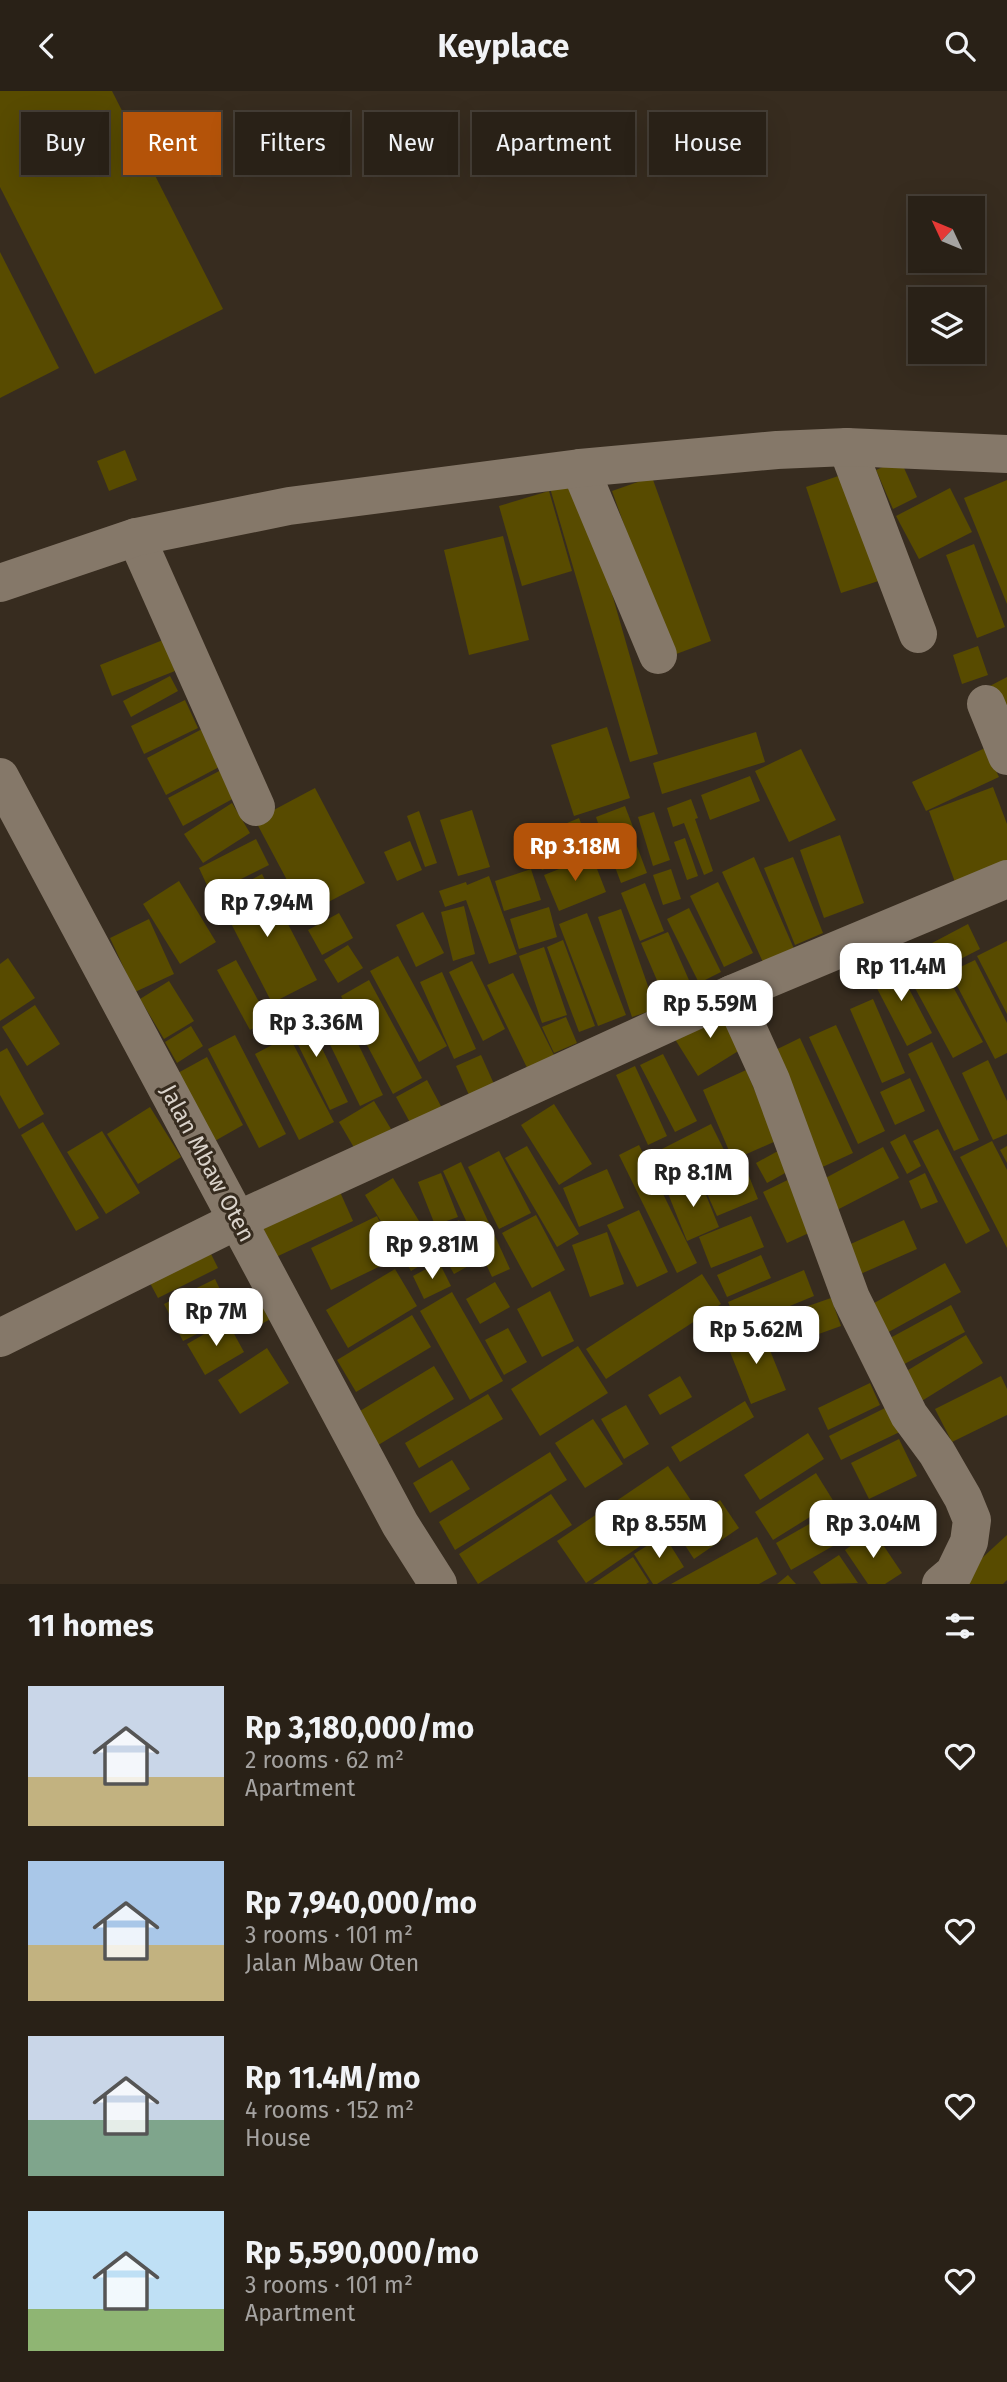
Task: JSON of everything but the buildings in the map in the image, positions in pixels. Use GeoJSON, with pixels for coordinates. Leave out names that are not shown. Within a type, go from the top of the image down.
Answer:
{"type":"FeatureCollection","features":[{"type":"Feature","properties":{"kind":"street"},"geometry":{"type":"LineString","coordinates":[[0,583],[136,537],[289,506],[585,480],[777,450],[852,461],[1007,454]]}},
{"type":"Feature","properties":{"kind":"street"},"geometry":{"type":"LineString","coordinates":[[852,461],[918,634]]}},
{"type":"Feature","properties":{"kind":"street"},"geometry":{"type":"LineString","coordinates":[[585,480],[658,655]]}},
{"type":"Feature","properties":{"kind":"street"},"geometry":{"type":"LineString","coordinates":[[136,537],[256,807]]}},
{"type":"Feature","properties":{"kind":"street"},"geometry":{"type":"LineString","coordinates":[[986,704],[1007,756]]}},
{"type":"Feature","properties":{"kind":"street","name":"Jalan Mbaw Oten"},"geometry":{"type":"LineString","coordinates":[[0,777],[400,1524],[438,1584]]}},
{"type":"Feature","properties":{"kind":"street"},"geometry":{"type":"LineString","coordinates":[[0,1338],[238,1220],[732,993],[1007,879]]}},
{"type":"Feature","properties":{"kind":"street"},"geometry":{"type":"LineString","coordinates":[[732,993],[771,1080],[851,1298],[909,1415],[937,1453],[972,1520],[969,1542],[954,1573],[941,1584]]}}]}
